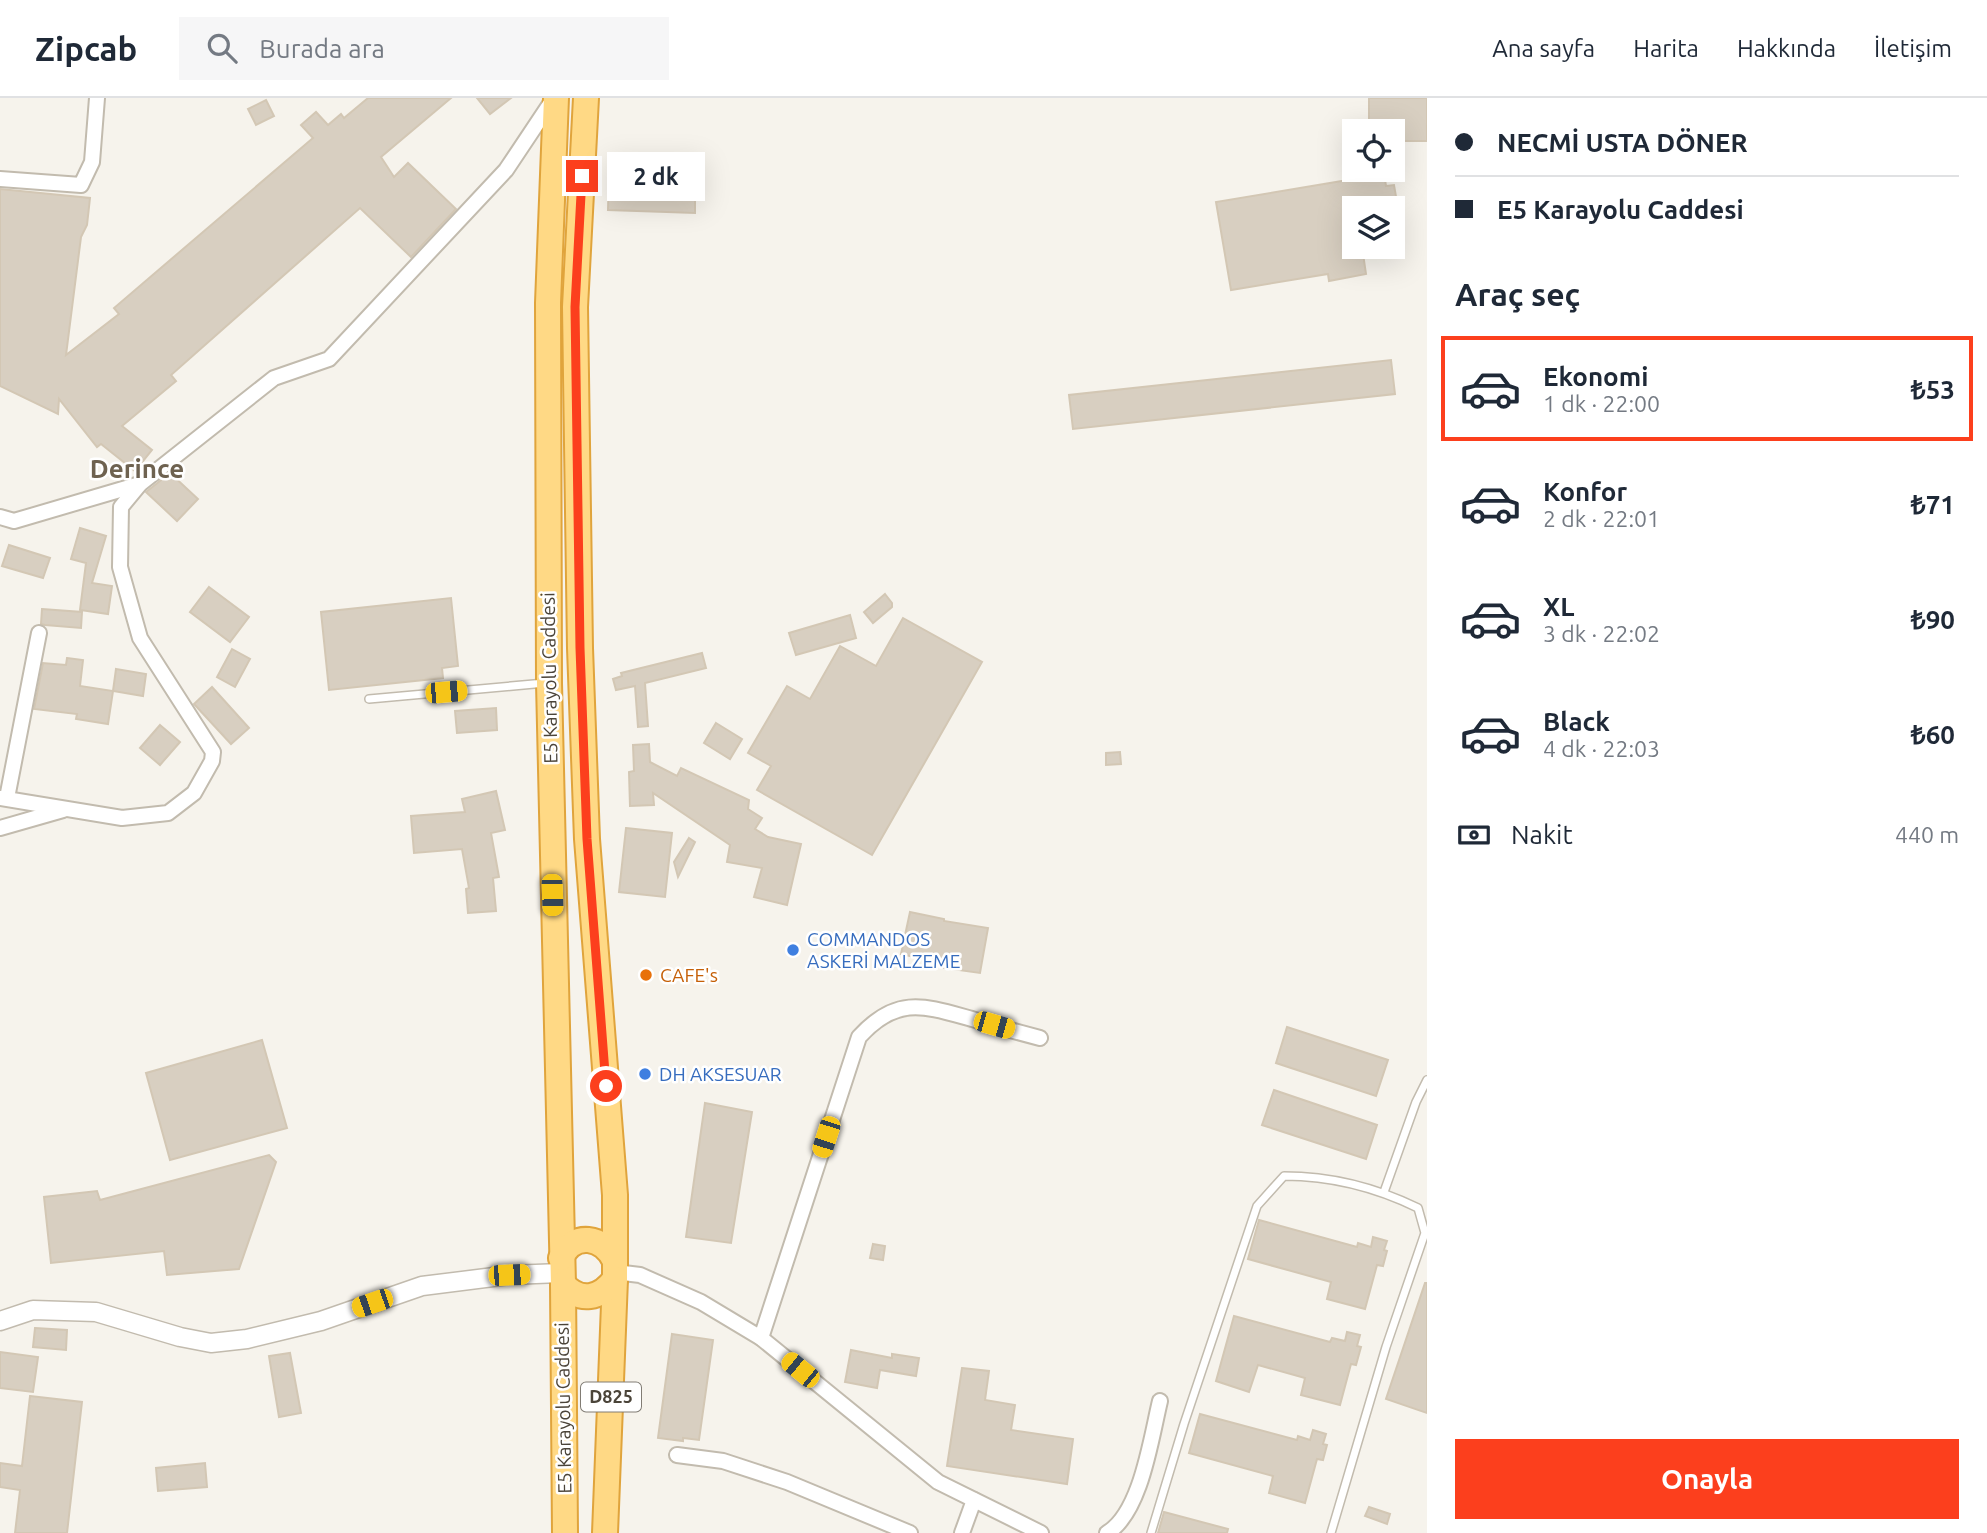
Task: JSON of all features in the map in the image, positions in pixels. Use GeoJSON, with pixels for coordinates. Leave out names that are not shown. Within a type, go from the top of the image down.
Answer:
{"type":"FeatureCollection","features":[{"type":"Feature","properties":{"kind":"highway","name":"E5 Karayolu Caddesi"},"geometry":{"type":"LineString","coordinates":[[555,98],[548,303],[549,683],[565,1533]]}},
{"type":"Feature","properties":{"kind":"highway","name":"E5 Karayolu Caddesi"},"geometry":{"type":"LineString","coordinates":[[586,98],[575,307],[580,648],[587,839],[615,1195],[615,1271],[605,1533]]}},
{"type":"Feature","properties":{"kind":"highway"},"geometry":{"type":"LineString","coordinates":[[562,1272],[565,1250],[572,1244],[589,1239],[606,1246],[615,1271]]}},
{"type":"Feature","properties":{"kind":"highway","name":"E5 Karayolu Caddesi"},"geometry":{"type":"LineString","coordinates":[[562,1272],[569,1291],[585,1297],[603,1293],[615,1271]]}},
{"type":"Feature","properties":{"kind":"street"},"geometry":{"type":"LineString","coordinates":[[0,180],[81,185],[92,162],[97,98]]}},
{"type":"Feature","properties":{"kind":"street"},"geometry":{"type":"LineString","coordinates":[[39,633],[4,798],[122,818],[168,813],[194,793],[212,761],[213,752],[140,638],[120,567],[121,507],[140,484],[274,378],[329,359],[506,170],[555,98]]}},
{"type":"Feature","properties":{"kind":"street"},"geometry":{"type":"LineString","coordinates":[[0,517],[14,521],[140,484]]}},
{"type":"Feature","properties":{"kind":"street"},"geometry":{"type":"LineString","coordinates":[[0,828],[64,809]]}},
{"type":"Feature","properties":{"kind":"street"},"geometry":{"type":"LineString","coordinates":[[761,1338],[859,1037],[866,1029],[892,1012],[925,1006],[1040,1038]]}},
{"type":"Feature","properties":{"kind":"street"},"geometry":{"type":"LineString","coordinates":[[615,1271],[640,1275],[701,1302],[761,1338],[937,1482],[1041,1533]]}},
{"type":"Feature","properties":{"kind":"street"},"geometry":{"type":"LineString","coordinates":[[0,1321],[33,1310],[96,1312],[180,1337],[211,1343],[247,1339],[321,1321],[422,1286],[509,1275],[562,1272]]}},
{"type":"Feature","properties":{"kind":"street"},"geometry":{"type":"LineString","coordinates":[[1107,1533],[1118,1525],[1135,1499],[1160,1401]]}},
{"type":"Feature","properties":{"kind":"street"},"geometry":{"type":"LineString","coordinates":[[677,1455],[723,1461],[787,1482],[910,1533]]}},
{"type":"Feature","properties":{"kind":"street"},"geometry":{"type":"LineString","coordinates":[[962,1533],[974,1500]]}},
{"type":"Feature","properties":{"kind":"lane"},"geometry":{"type":"LineString","coordinates":[[369,699],[549,683]]}},
{"type":"Feature","properties":{"kind":"lane"},"geometry":{"type":"LineString","coordinates":[[1384,1192],[1416,1102],[1427,1080]]}},
{"type":"Feature","properties":{"kind":"lane"},"geometry":{"type":"LineString","coordinates":[[1152,1533],[1184,1424],[1257,1206],[1284,1176],[1316,1176],[1384,1192],[1418,1208],[1425,1233],[1386,1347],[1331,1533]]}},
{"type":"Feature","properties":{"kind":"building"},"geometry":{"type":"Polygon","coordinates":[[[368,98],[451,98],[381,157],[394,177],[408,163],[456,209],[411,257],[360,208],[171,375],[176,381],[122,426],[152,450],[135,471],[101,444],[97,447],[59,399],[58,414],[0,386],[0,189],[90,198],[87,225],[81,237],[66,355],[119,314],[114,308],[313,138],[301,125],[316,112],[328,125],[341,114],[344,118],[368,98]]]}},
{"type":"Feature","properties":{"kind":"building"},"geometry":{"type":"Polygon","coordinates":[[[477,98],[511,98],[490,114],[477,98]]]}},
{"type":"Feature","properties":{"kind":"building"},"geometry":{"type":"Polygon","coordinates":[[[1369,98],[1427,98],[1427,141],[1405,141],[1405,119],[1369,119],[1369,98]]]}},
{"type":"Feature","properties":{"kind":"building"},"geometry":{"type":"Polygon","coordinates":[[[266,100],[274,116],[256,125],[248,109],[266,100]]]}},
{"type":"Feature","properties":{"kind":"building"},"geometry":{"type":"Polygon","coordinates":[[[609,174],[700,179],[701,191],[695,191],[695,213],[608,210],[609,174]]]}},
{"type":"Feature","properties":{"kind":"building"},"geometry":{"type":"Polygon","coordinates":[[[1342,181],[1385,182],[1386,186],[1394,185],[1396,196],[1342,196],[1342,259],[1364,259],[1366,274],[1329,281],[1328,274],[1231,290],[1216,202],[1342,181]]]}},
{"type":"Feature","properties":{"kind":"building"},"geometry":{"type":"Polygon","coordinates":[[[1391,360],[1395,394],[1073,429],[1069,395],[1391,360]]]}},
{"type":"Feature","properties":{"kind":"building"},"geometry":{"type":"Polygon","coordinates":[[[170,473],[198,499],[177,521],[146,492],[170,473]]]}},
{"type":"Feature","properties":{"kind":"building"},"geometry":{"type":"Polygon","coordinates":[[[80,528],[106,536],[92,583],[112,586],[108,614],[80,610],[86,563],[71,559],[80,528]]]}},
{"type":"Feature","properties":{"kind":"building"},"geometry":{"type":"Polygon","coordinates":[[[9,545],[50,558],[43,578],[2,566],[9,545]]]}},
{"type":"Feature","properties":{"kind":"building"},"geometry":{"type":"Polygon","coordinates":[[[209,587],[249,617],[230,642],[190,612],[209,587]]]}},
{"type":"Feature","properties":{"kind":"building"},"geometry":{"type":"Polygon","coordinates":[[[885,594],[892,607],[873,623],[864,612],[885,594]]]}},
{"type":"Feature","properties":{"kind":"building"},"geometry":{"type":"Polygon","coordinates":[[[451,598],[458,666],[442,668],[443,678],[329,690],[321,612],[451,598]]]}},
{"type":"Feature","properties":{"kind":"building"},"geometry":{"type":"Polygon","coordinates":[[[42,609],[82,612],[81,628],[41,624],[42,609]]]}},
{"type":"Feature","properties":{"kind":"building"},"geometry":{"type":"Polygon","coordinates":[[[850,615],[856,638],[796,655],[789,633],[850,615]]]}},
{"type":"Feature","properties":{"kind":"building"},"geometry":{"type":"Polygon","coordinates":[[[903,618],[982,662],[872,855],[757,790],[771,766],[748,753],[787,686],[810,699],[840,646],[876,666],[903,618]]]}},
{"type":"Feature","properties":{"kind":"building"},"geometry":{"type":"Polygon","coordinates":[[[232,649],[250,659],[235,687],[217,677],[232,649]]]}},
{"type":"Feature","properties":{"kind":"building"},"geometry":{"type":"Polygon","coordinates":[[[702,653],[706,668],[645,683],[648,726],[638,727],[635,686],[616,690],[613,679],[622,676],[621,673],[702,653]]]}},
{"type":"Feature","properties":{"kind":"building"},"geometry":{"type":"Polygon","coordinates":[[[67,658],[83,660],[80,686],[113,691],[108,724],[76,719],[77,714],[34,709],[43,663],[66,665],[67,658]]]}},
{"type":"Feature","properties":{"kind":"building"},"geometry":{"type":"Polygon","coordinates":[[[116,669],[146,674],[143,696],[113,691],[116,669]]]}},
{"type":"Feature","properties":{"kind":"building"},"geometry":{"type":"Polygon","coordinates":[[[212,687],[249,728],[231,744],[194,704],[212,687]]]}},
{"type":"Feature","properties":{"kind":"building"},"geometry":{"type":"Polygon","coordinates":[[[496,708],[497,730],[457,733],[455,711],[496,708]]]}},
{"type":"Feature","properties":{"kind":"building"},"geometry":{"type":"Polygon","coordinates":[[[716,723],[742,739],[730,759],[704,743],[716,723]]]}},
{"type":"Feature","properties":{"kind":"building"},"geometry":{"type":"Polygon","coordinates":[[[160,725],[180,742],[160,765],[140,748],[160,725]]]}},
{"type":"Feature","properties":{"kind":"building"},"geometry":{"type":"Polygon","coordinates":[[[649,744],[650,762],[677,776],[681,768],[749,800],[748,809],[762,818],[755,829],[768,837],[801,844],[787,905],[754,897],[762,868],[727,862],[730,845],[653,793],[654,805],[630,806],[629,772],[634,771],[633,745],[649,744]]]}},
{"type":"Feature","properties":{"kind":"building"},"geometry":{"type":"Polygon","coordinates":[[[1120,752],[1121,764],[1106,765],[1106,753],[1120,752]]]}},
{"type":"Feature","properties":{"kind":"building"},"geometry":{"type":"Polygon","coordinates":[[[496,791],[505,830],[491,833],[499,877],[493,878],[496,911],[468,913],[466,889],[469,888],[462,849],[414,853],[411,816],[465,812],[462,799],[496,791]]]}},
{"type":"Feature","properties":{"kind":"building"},"geometry":{"type":"Polygon","coordinates":[[[626,828],[672,833],[665,897],[619,892],[626,828]]]}},
{"type":"Feature","properties":{"kind":"building"},"geometry":{"type":"Polygon","coordinates":[[[689,838],[695,842],[678,877],[674,862],[689,838]]]}},
{"type":"Feature","properties":{"kind":"building"},"geometry":{"type":"Polygon","coordinates":[[[910,912],[988,928],[980,973],[944,968],[945,964],[901,954],[910,912]]]}},
{"type":"Feature","properties":{"kind":"building"},"geometry":{"type":"Polygon","coordinates":[[[1287,1027],[1388,1060],[1376,1096],[1276,1063],[1287,1027]]]}},
{"type":"Feature","properties":{"kind":"building"},"geometry":{"type":"Polygon","coordinates":[[[262,1040],[287,1128],[170,1160],[146,1073],[262,1040]]]}},
{"type":"Feature","properties":{"kind":"building"},"geometry":{"type":"Polygon","coordinates":[[[1274,1090],[1377,1125],[1366,1159],[1262,1125],[1274,1090]]]}},
{"type":"Feature","properties":{"kind":"building"},"geometry":{"type":"Polygon","coordinates":[[[705,1103],[752,1112],[731,1243],[686,1237],[705,1103]]]}},
{"type":"Feature","properties":{"kind":"building"},"geometry":{"type":"Polygon","coordinates":[[[269,1155],[276,1162],[239,1269],[167,1275],[164,1251],[51,1263],[44,1197],[97,1191],[100,1200],[269,1155]]]}},
{"type":"Feature","properties":{"kind":"building"},"geometry":{"type":"Polygon","coordinates":[[[1259,1220],[1357,1247],[1358,1243],[1371,1247],[1373,1237],[1387,1241],[1383,1266],[1377,1265],[1365,1309],[1327,1299],[1331,1282],[1248,1259],[1259,1220]]]}},
{"type":"Feature","properties":{"kind":"building"},"geometry":{"type":"Polygon","coordinates":[[[873,1244],[885,1246],[883,1260],[870,1258],[873,1244]]]}},
{"type":"Feature","properties":{"kind":"building"},"geometry":{"type":"Polygon","coordinates":[[[1427,1283],[1427,1413],[1386,1399],[1427,1283]]]}},
{"type":"Feature","properties":{"kind":"building"},"geometry":{"type":"Polygon","coordinates":[[[1234,1316],[1330,1342],[1332,1338],[1345,1341],[1347,1332],[1360,1335],[1357,1346],[1361,1347],[1356,1365],[1351,1364],[1340,1405],[1301,1395],[1305,1378],[1258,1365],[1249,1392],[1216,1381],[1234,1316]]]}},
{"type":"Feature","properties":{"kind":"building"},"geometry":{"type":"Polygon","coordinates":[[[35,1328],[67,1330],[66,1350],[33,1347],[35,1328]]]}},
{"type":"Feature","properties":{"kind":"building"},"geometry":{"type":"Polygon","coordinates":[[[672,1334],[713,1340],[699,1440],[658,1438],[672,1334]]]}},
{"type":"Feature","properties":{"kind":"building"},"geometry":{"type":"Polygon","coordinates":[[[851,1350],[892,1358],[892,1354],[919,1358],[916,1376],[880,1370],[877,1388],[845,1382],[851,1350]]]}},
{"type":"Feature","properties":{"kind":"building"},"geometry":{"type":"Polygon","coordinates":[[[0,1352],[38,1357],[33,1392],[0,1388],[0,1352]]]}},
{"type":"Feature","properties":{"kind":"building"},"geometry":{"type":"Polygon","coordinates":[[[290,1353],[301,1413],[279,1417],[269,1356],[290,1353]]]}},
{"type":"Feature","properties":{"kind":"building"},"geometry":{"type":"Polygon","coordinates":[[[962,1368],[989,1371],[985,1400],[1015,1405],[1011,1430],[1073,1439],[1067,1484],[947,1466],[962,1368]]]}},
{"type":"Feature","properties":{"kind":"building"},"geometry":{"type":"Polygon","coordinates":[[[30,1396],[82,1402],[67,1533],[15,1533],[20,1490],[0,1487],[0,1463],[22,1466],[30,1396]]]}},
{"type":"Feature","properties":{"kind":"building"},"geometry":{"type":"Polygon","coordinates":[[[1200,1414],[1297,1440],[1298,1436],[1310,1440],[1313,1430],[1326,1434],[1323,1444],[1327,1445],[1323,1460],[1317,1459],[1305,1503],[1269,1493],[1273,1476],[1189,1453],[1200,1414]]]}},
{"type":"Feature","properties":{"kind":"building"},"geometry":{"type":"Polygon","coordinates":[[[205,1463],[207,1487],[158,1491],[156,1468],[205,1463]]]}},
{"type":"Feature","properties":{"kind":"building"},"geometry":{"type":"Polygon","coordinates":[[[1369,1507],[1390,1514],[1387,1524],[1365,1516],[1369,1507]]]}},
{"type":"Feature","properties":{"kind":"building"},"geometry":{"type":"Polygon","coordinates":[[[1164,1512],[1228,1529],[1227,1533],[1158,1533],[1164,1512]]]}},
{"type":"Feature","properties":{"kind":"place","name":"COMMANDOS ASKERİ MALZEME"},"geometry":{"type":"Point","coordinates":[793,950]}},
{"type":"Feature","properties":{"kind":"place","name":"CAFE's"},"geometry":{"type":"Point","coordinates":[646,975]}},
{"type":"Feature","properties":{"kind":"place","name":"DH AKSESUAR"},"geometry":{"type":"Point","coordinates":[645,1074]}},
{"type":"Feature","properties":{"kind":"district","name":"Derince"},"geometry":{"type":"Point","coordinates":[137,469]}},
{"type":"Feature","properties":{"kind":"route"},"geometry":{"type":"LineString","coordinates":[[582,176],[575,307],[580,648],[587,839],[606,1086]]}}]}
